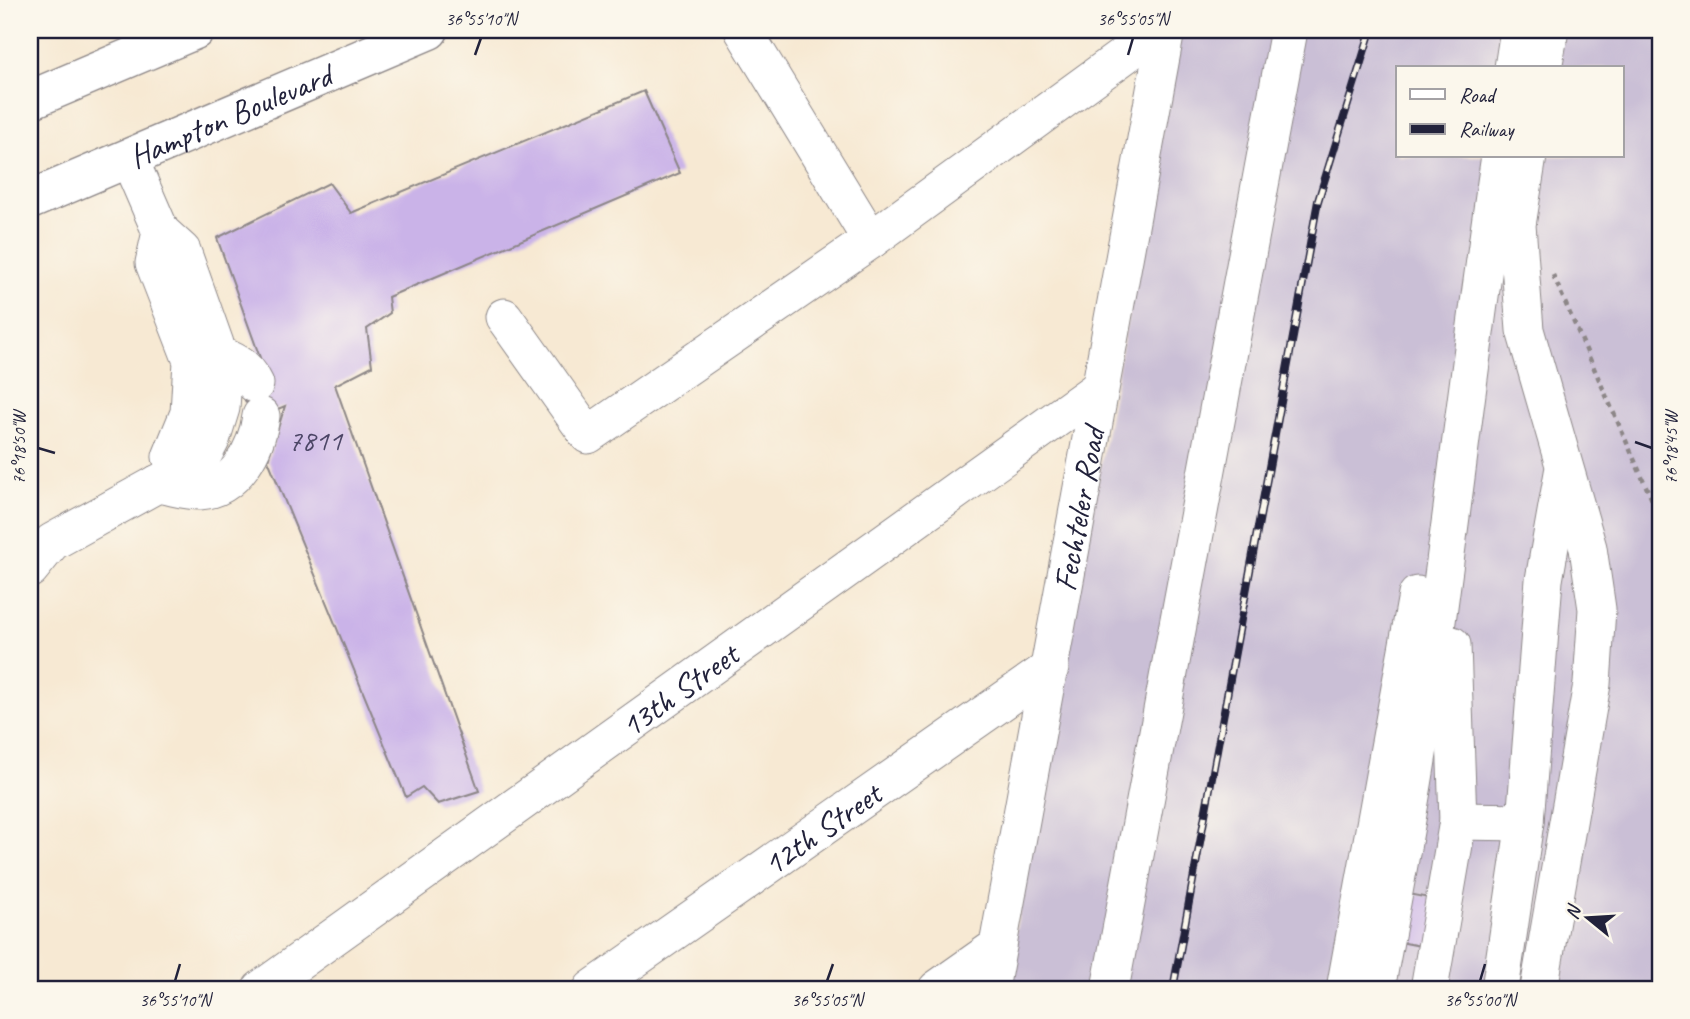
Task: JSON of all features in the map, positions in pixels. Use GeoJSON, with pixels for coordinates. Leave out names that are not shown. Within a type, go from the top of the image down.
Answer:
{"type":"FeatureCollection","features":[{"type":"Feature","properties":{"kind":"main road"},"geometry":{"type":"LineString","coordinates":[[30,100],[195,30]]}},
{"type":"Feature","properties":{"kind":"main road","name":"Hampton Boulevard"},"geometry":{"type":"LineString","coordinates":[[30,200],[399,39],[429,30]]}},
{"type":"Feature","properties":{"kind":"street"},"geometry":{"type":"LineString","coordinates":[[743,30],[871,240]]}},
{"type":"Feature","properties":{"kind":"street"},"geometry":{"type":"LineString","coordinates":[[503,317],[587,435],[871,240],[1159,30]]}},
{"type":"Feature","properties":{"kind":"street","name":"Fechteler Road"},"geometry":{"type":"LineString","coordinates":[[989,989],[1098,389],[1167,30]]}},
{"type":"Feature","properties":{"kind":"street"},"geometry":{"type":"LineString","coordinates":[[1110,989],[1289,30]]}},
{"type":"Feature","properties":{"kind":"street"},"geometry":{"type":"LineString","coordinates":[[1513,66],[1519,30]]}},
{"type":"Feature","properties":{"kind":"street"},"geometry":{"type":"LineString","coordinates":[[1543,66],[1550,30]]}},
{"type":"Feature","properties":{"kind":"street"},"geometry":{"type":"LineString","coordinates":[[128,158],[161,232],[154,263],[205,357],[189,413],[171,457],[168,478]]}},
{"type":"Feature","properties":{"kind":"street"},"geometry":{"type":"LineString","coordinates":[[1376,989],[1422,731],[1450,528],[1470,351],[1500,158]]}},
{"type":"Feature","properties":{"kind":"street"},"geometry":{"type":"LineString","coordinates":[[1528,158],[1517,225],[1533,266],[1540,323],[1570,430],[1612,603],[1610,672],[1555,989]]}},
{"type":"Feature","properties":{"kind":"street"},"geometry":{"type":"LineString","coordinates":[[1533,266],[1525,330],[1594,577],[1597,644],[1539,989]]}},
{"type":"Feature","properties":{"kind":"street"},"geometry":{"type":"LineString","coordinates":[[1345,989],[1420,577],[1470,351]]}},
{"type":"Feature","properties":{"kind":"street"},"geometry":{"type":"LineString","coordinates":[[168,478],[201,491],[226,483],[247,458],[258,400],[251,375],[228,357],[205,357]]}},
{"type":"Feature","properties":{"kind":"street","name":"13th Street"},"geometry":{"type":"LineString","coordinates":[[261,989],[1098,389]]}},
{"type":"Feature","properties":{"kind":"street"},"geometry":{"type":"LineString","coordinates":[[1500,989],[1525,822],[1544,580],[1564,465]]}},
{"type":"Feature","properties":{"kind":"street"},"geometry":{"type":"LineString","coordinates":[[37,551],[168,478]]}},
{"type":"Feature","properties":{"kind":"street"},"geometry":{"type":"LineString","coordinates":[[1429,989],[1458,821],[1452,689],[1450,528]]}},
{"type":"Feature","properties":{"kind":"street","name":"12th Street"},"geometry":{"type":"LineString","coordinates":[[592,989],[1049,668]]}},
{"type":"Feature","properties":{"kind":"street"},"geometry":{"type":"LineString","coordinates":[[1405,989],[1433,831],[1452,689]]}},
{"type":"Feature","properties":{"kind":"street"},"geometry":{"type":"LineString","coordinates":[[1458,821],[1525,822]]}},
{"type":"Feature","properties":{"kind":"street"},"geometry":{"type":"LineString","coordinates":[[937,989],[998,946]]}},
{"type":"Feature","properties":{"kind":"path"},"geometry":{"type":"LineString","coordinates":[[1533,266],[1660,517]]}},
{"type":"Feature","properties":{"kind":"shaded area"},"geometry":{"type":"Polygon","coordinates":[[[1180,30],[1660,30],[1660,989],[1005,989],[1180,30]]]}},
{"type":"Feature","properties":{"kind":"building"},"geometry":{"type":"Polygon","coordinates":[[[644,91],[680,173],[388,297],[390,313],[367,329],[372,366],[335,385],[479,791],[438,804],[422,787],[406,797],[268,460],[285,406],[254,419],[241,392],[267,377],[217,238],[329,183],[351,213],[644,91]]]}},
{"type":"Feature","properties":{"kind":"building"},"geometry":{"type":"Polygon","coordinates":[[[1373,887],[1460,904],[1451,952],[1364,935],[1373,887]]]}},
{"type":"Feature","properties":{"kind":"railway"},"geometry":{"type":"LineString","coordinates":[[1173,989],[1318,201],[1371,30]]}}]}
